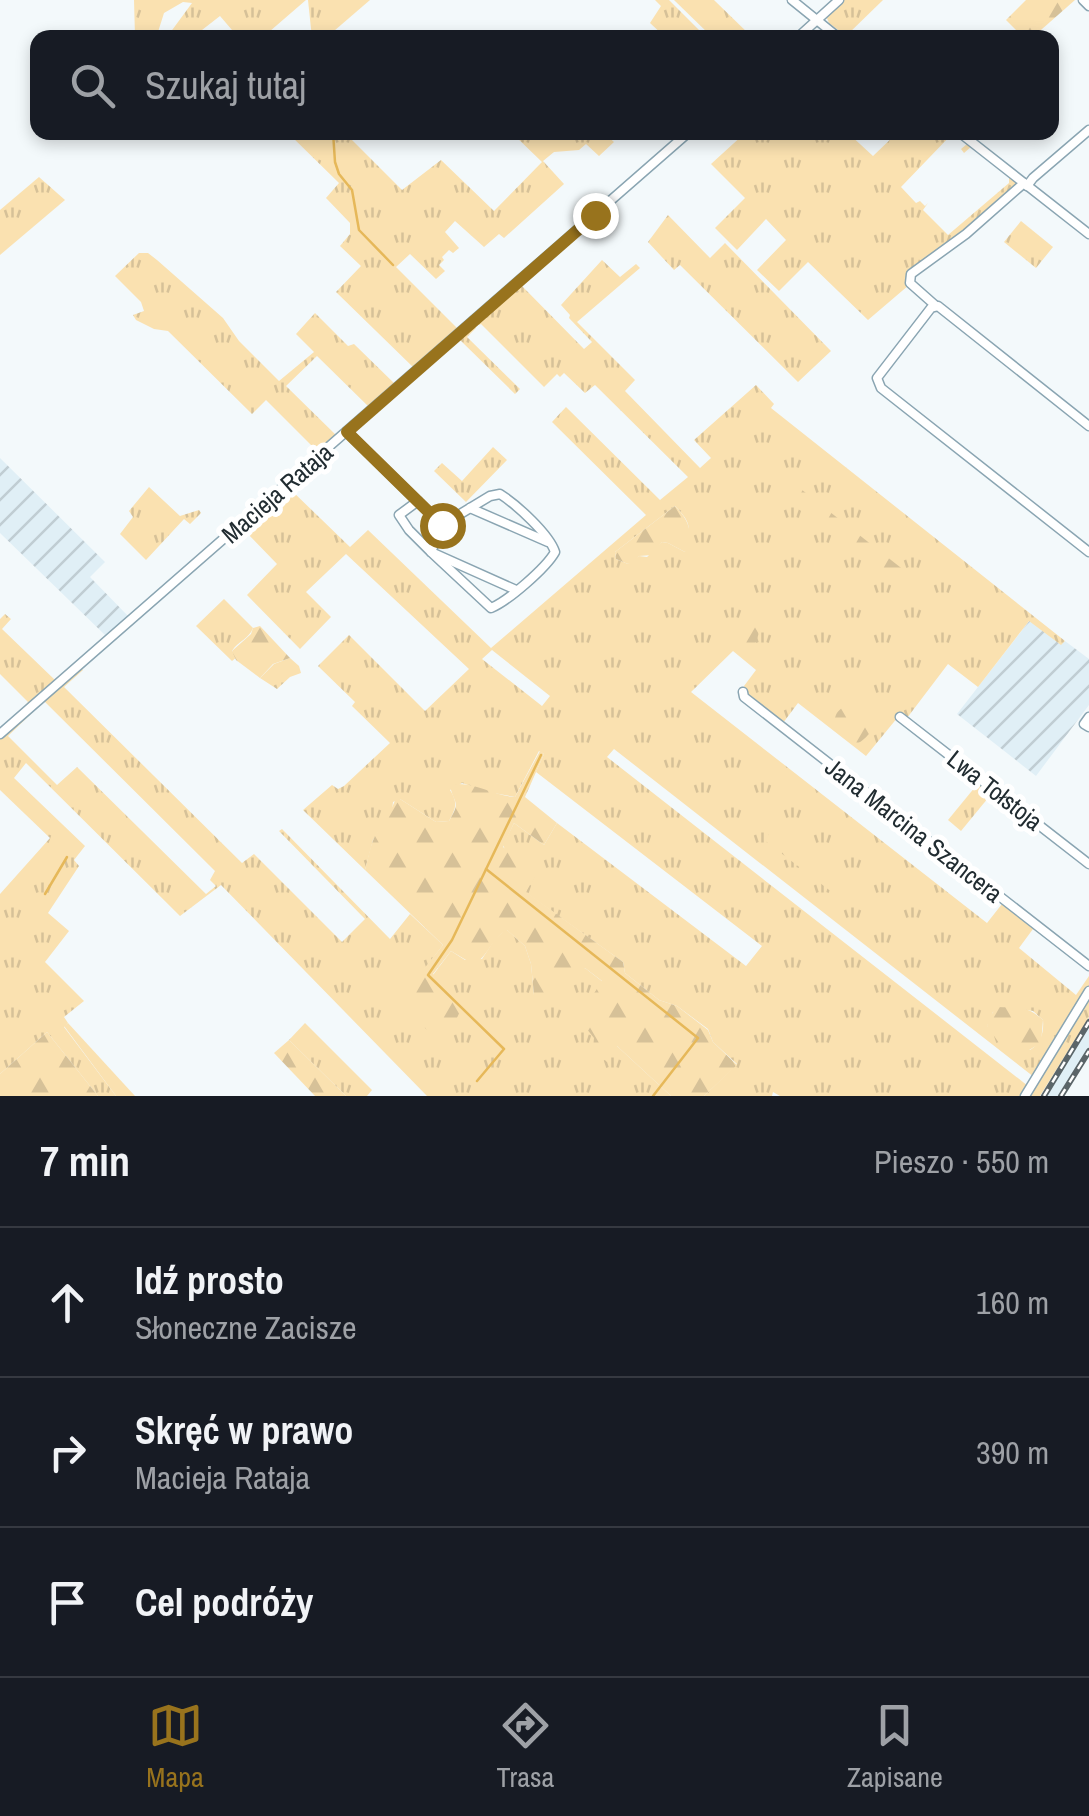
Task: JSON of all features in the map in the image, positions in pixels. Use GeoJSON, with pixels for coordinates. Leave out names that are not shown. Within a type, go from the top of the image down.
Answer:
{"type":"FeatureCollection","features":[{"type":"Feature","properties":{"kind":"street"},"geometry":{"type":"LineString","coordinates":[[792,0],[830,30]]}},
{"type":"Feature","properties":{"kind":"street"},"geometry":{"type":"LineString","coordinates":[[805,30],[839,0]]}},
{"type":"Feature","properties":{"kind":"street"},"geometry":{"type":"LineString","coordinates":[[1083,0],[1089,6]]}},
{"type":"Feature","properties":{"kind":"street"},"geometry":{"type":"LineString","coordinates":[[1089,130],[909,278],[936,306],[1089,426]]}},
{"type":"Feature","properties":{"kind":"street","name":"Macieja Rataja"},"geometry":{"type":"LineString","coordinates":[[0,734],[680,140]]}},
{"type":"Feature","properties":{"kind":"street"},"geometry":{"type":"LineString","coordinates":[[969,140],[1089,234]]}},
{"type":"Feature","properties":{"kind":"street"},"geometry":{"type":"LineString","coordinates":[[936,306],[879,375],[880,388],[1089,552]]}},
{"type":"Feature","properties":{"kind":"street"},"geometry":{"type":"LineString","coordinates":[[347,432],[442,525]]}},
{"type":"Feature","properties":{"kind":"street"},"geometry":{"type":"LineString","coordinates":[[418,501],[399,515],[409,530],[431,552],[489,608],[516,590],[555,552],[553,545],[502,495],[490,496],[442,525],[431,552]]}},
{"type":"Feature","properties":{"kind":"street"},"geometry":{"type":"LineString","coordinates":[[470,508],[553,545]]}},
{"type":"Feature","properties":{"kind":"street"},"geometry":{"type":"LineString","coordinates":[[431,552],[516,590]]}},
{"type":"Feature","properties":{"kind":"street","name":"Jana Marcina Szancera"},"geometry":{"type":"LineString","coordinates":[[742,692],[1089,966]]}},
{"type":"Feature","properties":{"kind":"street","name":"Lwa Tołstoja"},"geometry":{"type":"LineString","coordinates":[[900,716],[1089,864]]}},
{"type":"Feature","properties":{"kind":"street"},"geometry":{"type":"LineString","coordinates":[[1089,717],[1084,724],[1089,727]]}},
{"type":"Feature","properties":{"kind":"street"},"geometry":{"type":"LineString","coordinates":[[1025,1096],[1089,991]]}},
{"type":"Feature","properties":{"kind":"shaded area"},"geometry":{"type":"Polygon","coordinates":[[[0,458],[105,562],[90,577],[128,616],[106,636],[0,533],[0,458]]]}},
{"type":"Feature","properties":{"kind":"shaded area"},"geometry":{"type":"Polygon","coordinates":[[[1030,620],[1060,644],[1065,641],[1089,659],[1089,705],[1036,776],[957,714],[1030,620]]]}},
{"type":"Feature","properties":{"kind":"shaded area"},"geometry":{"type":"Polygon","coordinates":[[[1089,1017],[1089,1055],[1063,1096],[1040,1096],[1089,1017]]]}},
{"type":"Feature","properties":{"kind":"green space"},"geometry":{"type":"Polygon","coordinates":[[[134,0],[306,0],[271,30],[232,30],[220,16],[202,30],[172,30],[192,3],[183,2],[164,13],[159,30],[135,30],[134,0]]]}},
{"type":"Feature","properties":{"kind":"green space"},"geometry":{"type":"Polygon","coordinates":[[[308,0],[370,0],[335,30],[311,30],[308,0]]]}},
{"type":"Feature","properties":{"kind":"green space"},"geometry":{"type":"Polygon","coordinates":[[[655,0],[669,0],[699,30],[658,30],[650,23],[661,6],[655,0]]]}},
{"type":"Feature","properties":{"kind":"green space"},"geometry":{"type":"Polygon","coordinates":[[[674,0],[714,0],[745,30],[705,30],[674,0]]]}},
{"type":"Feature","properties":{"kind":"green space"},"geometry":{"type":"Polygon","coordinates":[[[842,0],[883,0],[852,30],[838,30],[826,16],[842,0]]]}},
{"type":"Feature","properties":{"kind":"green space"},"geometry":{"type":"Polygon","coordinates":[[[1026,0],[1075,0],[1041,30],[1016,30],[1006,20],[1026,0]]]}},
{"type":"Feature","properties":{"kind":"green space"},"geometry":{"type":"Polygon","coordinates":[[[295,140],[352,140],[402,190],[441,160],[494,211],[542,162],[519,140],[614,142],[599,156],[586,144],[579,150],[554,152],[543,161],[564,184],[504,238],[499,234],[484,247],[455,221],[445,232],[459,248],[442,257],[439,265],[445,271],[436,279],[410,254],[396,267],[459,330],[415,369],[336,292],[361,266],[340,246],[350,234],[350,223],[326,198],[339,183],[295,140]]]}},
{"type":"Feature","properties":{"kind":"green space"},"geometry":{"type":"Polygon","coordinates":[[[737,140],[856,140],[873,156],[890,140],[946,140],[901,187],[916,203],[928,203],[923,210],[948,235],[1009,183],[1009,177],[976,150],[1019,184],[950,245],[908,272],[909,285],[868,320],[808,262],[779,291],[757,270],[786,240],[766,219],[737,250],[715,228],[745,198],[711,164],[737,140]]]}},
{"type":"Feature","properties":{"kind":"green space"},"geometry":{"type":"Polygon","coordinates":[[[39,177],[65,200],[0,255],[0,210],[39,177]]]}},
{"type":"Feature","properties":{"kind":"green space"},"geometry":{"type":"Polygon","coordinates":[[[668,215],[710,258],[725,243],[831,351],[798,382],[680,265],[674,270],[648,242],[668,215]]]}},
{"type":"Feature","properties":{"kind":"green space"},"geometry":{"type":"Polygon","coordinates":[[[1021,221],[1053,247],[1036,268],[1004,242],[1021,221]]]}},
{"type":"Feature","properties":{"kind":"green space"},"geometry":{"type":"Polygon","coordinates":[[[139,253],[148,253],[223,318],[239,341],[279,381],[314,352],[296,334],[315,313],[397,386],[371,409],[317,356],[286,386],[338,437],[319,453],[266,400],[252,414],[168,331],[136,320],[133,315],[144,311],[141,302],[115,276],[139,253]]]}},
{"type":"Feature","properties":{"kind":"green space"},"geometry":{"type":"Polygon","coordinates":[[[602,260],[620,277],[636,264],[640,268],[577,322],[635,380],[625,391],[700,468],[711,458],[694,440],[756,385],[774,404],[771,408],[1065,641],[1061,645],[1029,621],[978,687],[948,664],[907,718],[898,717],[866,756],[798,703],[783,723],[746,696],[744,686],[756,670],[733,651],[691,692],[987,923],[1002,904],[986,888],[1022,916],[1039,930],[1033,929],[1019,948],[1076,995],[1089,976],[1089,987],[1034,1077],[614,749],[607,757],[1028,1086],[1022,1096],[780,1096],[773,1092],[772,1096],[704,1096],[737,1064],[713,1042],[708,1029],[677,1006],[659,1000],[625,973],[623,962],[525,892],[503,845],[514,823],[544,845],[557,823],[746,966],[762,946],[536,772],[544,754],[539,751],[515,797],[462,783],[450,790],[455,806],[449,821],[436,822],[400,799],[393,802],[392,811],[373,840],[365,870],[303,810],[332,785],[338,789],[344,786],[390,743],[318,666],[349,635],[425,711],[469,669],[346,554],[306,592],[331,617],[300,649],[247,595],[277,564],[244,530],[234,538],[233,534],[297,479],[290,489],[350,547],[368,530],[491,648],[646,515],[552,422],[566,407],[660,500],[688,477],[595,385],[585,393],[564,373],[560,377],[557,374],[544,387],[477,322],[520,284],[584,349],[592,342],[561,305],[602,260]],[[675,506],[615,552],[616,559],[628,564],[639,556],[647,557],[662,542],[685,552],[689,527],[675,506]],[[492,650],[482,659],[542,706],[550,696],[492,650]],[[1014,1008],[993,1012],[987,1026],[1030,1050],[1039,1041],[1043,1020],[1033,1011],[1014,1008]]]}},
{"type":"Feature","properties":{"kind":"green space"},"geometry":{"type":"Polygon","coordinates":[[[473,324],[476,328],[467,337],[520,389],[515,394],[460,340],[443,354],[473,324]]]}},
{"type":"Feature","properties":{"kind":"green space"},"geometry":{"type":"Polygon","coordinates":[[[493,447],[507,460],[466,502],[434,471],[442,463],[462,481],[493,447]]]}},
{"type":"Feature","properties":{"kind":"green space"},"geometry":{"type":"Polygon","coordinates":[[[797,486],[905,571],[895,585],[786,499],[797,486]]]}},
{"type":"Feature","properties":{"kind":"green space"},"geometry":{"type":"Polygon","coordinates":[[[149,487],[180,516],[199,510],[201,513],[190,524],[184,519],[146,560],[120,534],[133,517],[129,511],[149,487]]]}},
{"type":"Feature","properties":{"kind":"green space"},"geometry":{"type":"Polygon","coordinates":[[[675,506],[688,525],[690,549],[685,552],[662,542],[652,555],[639,556],[634,562],[616,559],[615,552],[675,506]]]}},
{"type":"Feature","properties":{"kind":"green space"},"geometry":{"type":"Polygon","coordinates":[[[224,599],[253,628],[232,651],[237,657],[232,661],[196,626],[224,599]]]}},
{"type":"Feature","properties":{"kind":"green space"},"geometry":{"type":"Polygon","coordinates":[[[5,614],[11,619],[2,629],[55,680],[65,675],[17,715],[28,702],[0,674],[0,619],[5,614]]]}},
{"type":"Feature","properties":{"kind":"green space"},"geometry":{"type":"Polygon","coordinates":[[[746,624],[759,630],[754,645],[744,656],[737,649],[722,645],[746,624]]]}},
{"type":"Feature","properties":{"kind":"green space"},"geometry":{"type":"Polygon","coordinates":[[[260,626],[290,658],[273,664],[260,678],[236,660],[232,651],[253,628],[260,626]]]}},
{"type":"Feature","properties":{"kind":"green space"},"geometry":{"type":"Polygon","coordinates":[[[290,658],[301,673],[277,689],[260,678],[274,664],[290,658]]]}},
{"type":"Feature","properties":{"kind":"green space"},"geometry":{"type":"Polygon","coordinates":[[[81,668],[64,687],[242,863],[254,854],[342,942],[365,919],[279,831],[282,829],[390,939],[410,914],[443,945],[423,971],[397,971],[462,1005],[433,975],[451,951],[465,960],[482,959],[506,929],[525,946],[534,995],[585,968],[603,982],[617,1046],[671,1096],[427,1096],[221,885],[180,916],[26,763],[14,778],[85,846],[74,860],[79,866],[48,913],[69,931],[45,962],[84,1001],[64,1017],[68,1023],[64,1027],[116,1096],[98,1096],[47,1032],[0,1074],[0,894],[50,838],[0,790],[0,737],[29,711],[33,712],[8,736],[57,785],[77,767],[206,894],[216,886],[210,880],[215,871],[43,700],[81,668]]]}},
{"type":"Feature","properties":{"kind":"green space"},"geometry":{"type":"Polygon","coordinates":[[[852,702],[870,707],[876,718],[871,732],[857,744],[835,726],[837,714],[852,702]]]}},
{"type":"Feature","properties":{"kind":"green space"},"geometry":{"type":"Polygon","coordinates":[[[540,751],[544,754],[525,797],[557,823],[544,845],[514,823],[503,847],[538,871],[526,892],[623,962],[625,973],[659,1000],[677,1006],[708,1030],[713,1042],[737,1065],[704,1096],[671,1096],[617,1046],[607,1062],[593,1049],[594,1038],[578,1018],[602,981],[585,968],[561,1001],[534,995],[525,946],[507,930],[476,963],[451,951],[433,974],[463,1005],[455,1022],[435,1038],[383,986],[397,971],[423,970],[443,945],[365,870],[373,840],[396,798],[436,822],[449,821],[456,805],[450,785],[515,797],[540,751]]]}},
{"type":"Feature","properties":{"kind":"green space"},"geometry":{"type":"Polygon","coordinates":[[[980,781],[993,792],[961,831],[948,820],[980,781]]]}},
{"type":"Feature","properties":{"kind":"green space"},"geometry":{"type":"Polygon","coordinates":[[[771,832],[856,898],[850,906],[764,840],[771,832]]]}},
{"type":"Feature","properties":{"kind":"green space"},"geometry":{"type":"Polygon","coordinates":[[[1089,995],[1089,1017],[1040,1096],[1027,1096],[1089,995]]]}},
{"type":"Feature","properties":{"kind":"green space"},"geometry":{"type":"Polygon","coordinates":[[[997,1007],[1037,1015],[1043,1020],[1041,1043],[1019,1056],[999,1043],[987,1026],[997,1007]]]}},
{"type":"Feature","properties":{"kind":"green space"},"geometry":{"type":"Polygon","coordinates":[[[68,1023],[135,1096],[116,1096],[64,1026],[68,1023]]]}},
{"type":"Feature","properties":{"kind":"green space"},"geometry":{"type":"Polygon","coordinates":[[[305,1023],[372,1090],[367,1096],[346,1096],[289,1040],[305,1023]]]}},
{"type":"Feature","properties":{"kind":"green space"},"geometry":{"type":"Polygon","coordinates":[[[47,1032],[98,1096],[0,1096],[0,1074],[47,1032]]]}},
{"type":"Feature","properties":{"kind":"green space"},"geometry":{"type":"Polygon","coordinates":[[[289,1040],[346,1096],[315,1096],[274,1053],[289,1040]]]}},
{"type":"Feature","properties":{"kind":"waterway"},"geometry":{"type":"LineString","coordinates":[[334,140],[335,162],[352,190],[359,230],[393,265]]}},
{"type":"Feature","properties":{"kind":"waterway"},"geometry":{"type":"LineString","coordinates":[[477,1081],[504,1049],[428,975],[452,940],[541,755]]}},
{"type":"Feature","properties":{"kind":"waterway"},"geometry":{"type":"LineString","coordinates":[[45,894],[67,857]]}},
{"type":"Feature","properties":{"kind":"waterway"},"geometry":{"type":"LineString","coordinates":[[486,869],[698,1038],[653,1096]]}},
{"type":"Feature","properties":{"kind":"railway"},"geometry":{"type":"LineString","coordinates":[[1044,1096],[1089,1022]]}},
{"type":"Feature","properties":{"kind":"railway"},"geometry":{"type":"LineString","coordinates":[[1061,1096],[1089,1051]]}},
{"type":"Feature","properties":{"kind":"route"},"geometry":{"type":"LineString","coordinates":[[442,525],[347,432],[595,215]]}}]}
